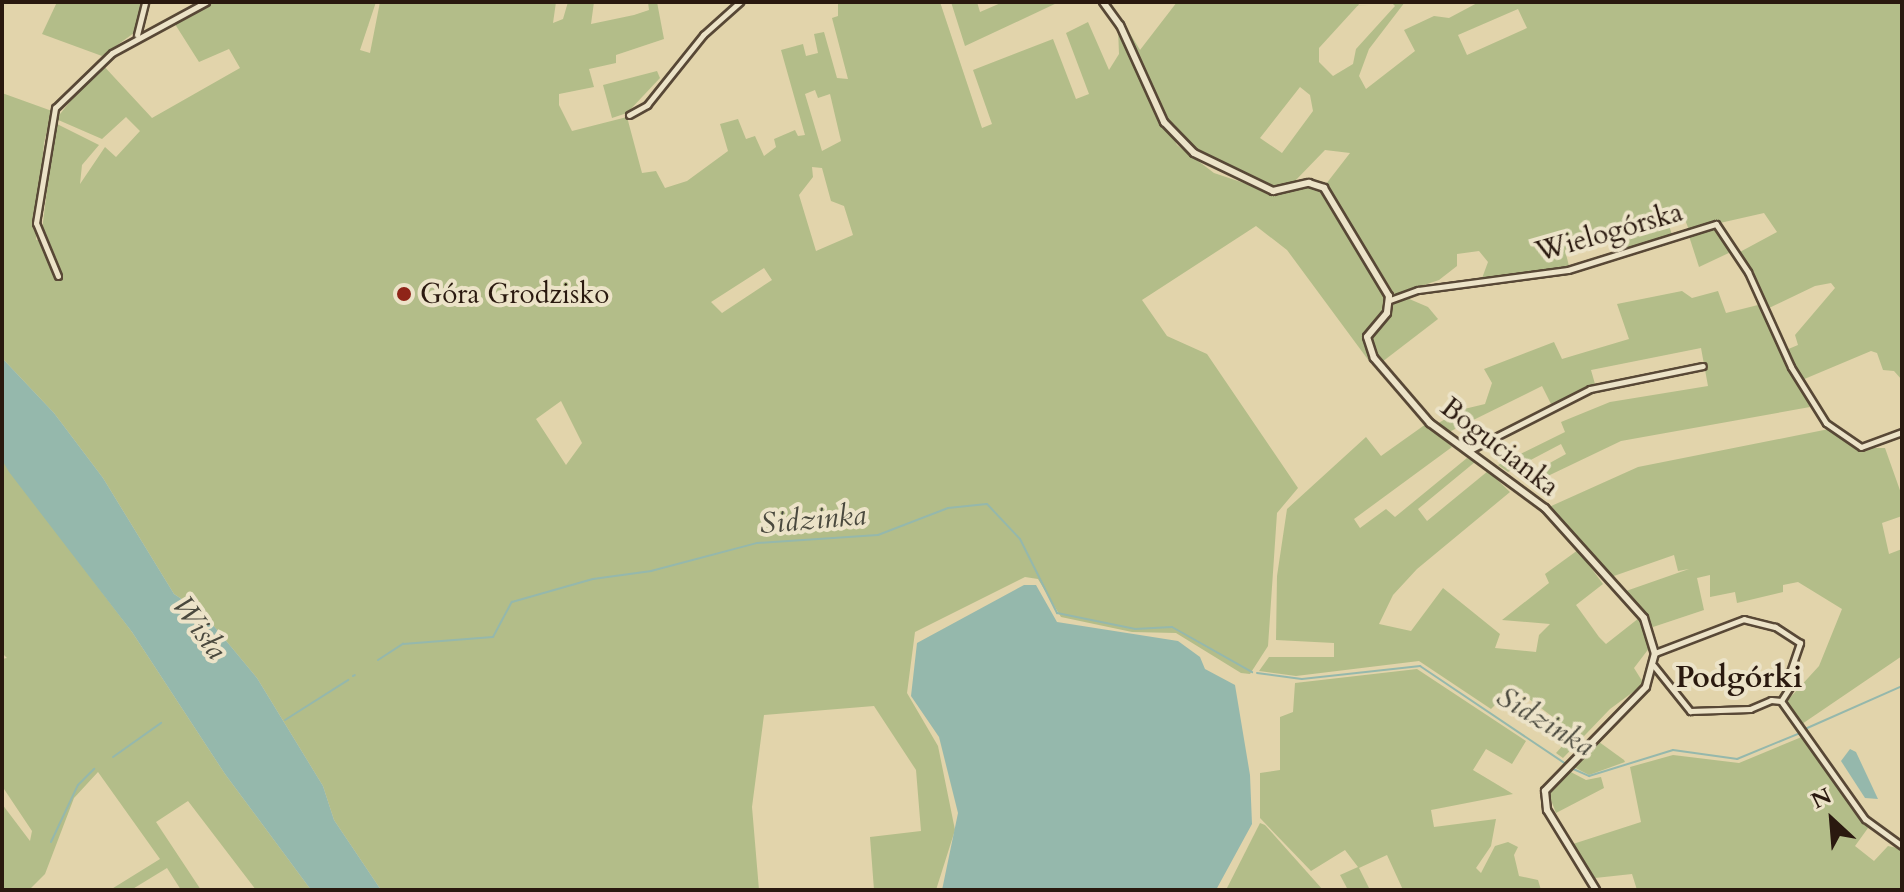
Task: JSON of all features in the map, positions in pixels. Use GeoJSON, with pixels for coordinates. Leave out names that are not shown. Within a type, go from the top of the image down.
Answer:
{"type":"FeatureCollection","features":[{"type":"Feature","properties":{"kind":"street"},"geometry":{"type":"LineString","coordinates":[[137,35],[145,2]]}},
{"type":"Feature","properties":{"kind":"street"},"geometry":{"type":"LineString","coordinates":[[58,276],[36,223],[51,118],[59,102],[97,65],[137,35],[206,2]]}},
{"type":"Feature","properties":{"kind":"street"},"geometry":{"type":"LineString","coordinates":[[629,115],[647,105],[703,35],[740,2]]}},
{"type":"Feature","properties":{"kind":"street"},"geometry":{"type":"LineString","coordinates":[[1103,2],[1120,25],[1164,122],[1179,139],[1222,170],[1273,191],[1321,185],[1390,300]]}},
{"type":"Feature","properties":{"kind":"street","name":"Wielogórska"},"geometry":{"type":"LineString","coordinates":[[1390,300],[1418,290],[1568,270],[1716,224],[1748,272],[1791,367],[1826,423],[1861,447],[1902,432]]}},
{"type":"Feature","properties":{"kind":"street","name":"Bogucianka"},"geometry":{"type":"LineString","coordinates":[[1390,300],[1387,313],[1367,337],[1369,352],[1430,423],[1545,508],[1600,575],[1639,610],[1652,638],[1654,666]]}},
{"type":"Feature","properties":{"kind":"street"},"geometry":{"type":"LineString","coordinates":[[1468,451],[1590,389],[1703,366]]}},
{"type":"Feature","properties":{"kind":"street"},"geometry":{"type":"LineString","coordinates":[[1655,653],[1734,621],[1775,627],[1800,643],[1790,672],[1792,684],[1781,701]]}},
{"type":"Feature","properties":{"kind":"street"},"geometry":{"type":"LineString","coordinates":[[1596,890],[1545,805],[1547,786],[1643,692],[1654,666],[1690,711],[1750,709],[1771,700],[1781,701],[1865,819],[1902,846]]}},
{"type":"Feature","properties":{"kind":"green space"},"geometry":{"type":"Polygon","coordinates":[[[57,2],[143,2],[134,33],[102,56],[42,34],[57,2]]]}},
{"type":"Feature","properties":{"kind":"green space"},"geometry":{"type":"Polygon","coordinates":[[[210,2],[376,2],[360,50],[370,53],[380,2],[556,2],[553,23],[563,19],[568,2],[594,2],[591,24],[649,10],[648,2],[657,2],[664,39],[616,55],[616,63],[589,69],[594,87],[559,94],[559,105],[572,131],[627,117],[642,173],[656,171],[665,188],[687,181],[728,151],[720,124],[738,119],[746,139],[755,136],[764,156],[776,147],[774,139],[795,130],[798,136],[805,135],[781,50],[803,44],[806,56],[818,53],[814,34],[824,32],[837,78],[848,79],[832,18],[838,16],[838,2],[940,2],[982,128],[992,124],[973,70],[1053,39],[1076,99],[1089,94],[1066,33],[1088,22],[1109,70],[1119,54],[1118,28],[1177,145],[1214,173],[1271,192],[1317,187],[1386,300],[1385,311],[1365,331],[1369,361],[1287,250],[1256,226],[1142,300],[1167,336],[1207,354],[1298,488],[1277,513],[1268,646],[1250,674],[1241,673],[1176,633],[1132,632],[1061,617],[1038,579],[1025,577],[915,632],[907,693],[938,746],[955,830],[936,890],[874,890],[870,837],[921,831],[916,770],[874,706],[764,715],[752,807],[759,890],[381,890],[334,820],[323,786],[257,678],[203,613],[174,594],[103,478],[54,413],[2,358],[2,93],[52,111],[44,143],[36,240],[41,239],[55,123],[99,145],[82,165],[80,184],[105,147],[116,157],[140,131],[126,117],[102,139],[56,119],[101,63],[152,118],[240,68],[229,49],[199,62],[173,21],[210,2]],[[815,90],[805,94],[822,151],[841,141],[830,94],[818,98],[815,90]],[[812,167],[813,177],[799,195],[816,251],[853,235],[844,206],[831,201],[822,168],[812,167]],[[764,268],[711,302],[722,313],[772,280],[764,268]],[[561,401],[536,419],[566,465],[582,443],[561,401]]]}},
{"type":"Feature","properties":{"kind":"green space"},"geometry":{"type":"Polygon","coordinates":[[[951,2],[977,2],[980,12],[1003,2],[1059,2],[965,46],[951,2]]]}},
{"type":"Feature","properties":{"kind":"green space"},"geometry":{"type":"Polygon","coordinates":[[[1177,2],[1361,2],[1319,48],[1319,62],[1333,76],[1353,64],[1356,49],[1395,6],[1391,2],[1405,2],[1369,49],[1359,76],[1366,89],[1415,51],[1404,30],[1434,16],[1449,18],[1479,2],[1902,2],[1902,380],[1894,371],[1883,370],[1877,353],[1871,351],[1802,380],[1786,350],[1798,345],[1795,335],[1835,288],[1831,283],[1815,286],[1769,308],[1738,253],[1777,232],[1764,213],[1689,230],[1684,217],[1668,222],[1672,235],[1615,252],[1611,240],[1565,250],[1569,266],[1481,281],[1488,262],[1479,251],[1457,254],[1457,266],[1439,280],[1395,295],[1326,184],[1350,153],[1325,150],[1293,183],[1272,187],[1200,157],[1182,140],[1156,101],[1123,22],[1140,50],[1177,2]],[[1518,9],[1458,35],[1467,55],[1527,28],[1518,9]],[[1300,87],[1260,138],[1282,153],[1313,111],[1310,95],[1300,87]]]}},
{"type":"Feature","properties":{"kind":"green space"},"geometry":{"type":"Polygon","coordinates":[[[657,71],[660,78],[627,113],[612,118],[603,85],[657,71]]]}},
{"type":"Feature","properties":{"kind":"green space"},"geometry":{"type":"Polygon","coordinates":[[[1711,225],[1733,251],[1699,267],[1688,233],[1711,225]]]}},
{"type":"Feature","properties":{"kind":"green space"},"geometry":{"type":"Polygon","coordinates":[[[1682,291],[1692,298],[1718,291],[1726,313],[1762,304],[1810,407],[1621,441],[1529,485],[1521,479],[1566,454],[1561,444],[1508,472],[1498,465],[1565,432],[1561,422],[1610,402],[1708,386],[1701,348],[1591,370],[1595,384],[1551,404],[1542,386],[1447,433],[1437,424],[1460,410],[1485,404],[1492,383],[1484,369],[1554,342],[1562,359],[1629,339],[1617,304],[1682,291]]]}},
{"type":"Feature","properties":{"kind":"green space"},"geometry":{"type":"Polygon","coordinates":[[[1407,298],[1428,307],[1438,319],[1382,362],[1372,350],[1372,333],[1396,301],[1407,298]]]}},
{"type":"Feature","properties":{"kind":"green space"},"geometry":{"type":"Polygon","coordinates":[[[1426,424],[1452,447],[1354,519],[1360,528],[1386,509],[1395,517],[1467,458],[1475,462],[1418,509],[1427,521],[1488,471],[1510,492],[1417,569],[1393,595],[1379,624],[1411,631],[1443,588],[1500,634],[1495,648],[1536,652],[1539,635],[1550,624],[1502,620],[1549,583],[1545,574],[1578,550],[1603,584],[1576,605],[1599,637],[1606,644],[1639,618],[1643,627],[1650,647],[1634,668],[1644,684],[1610,709],[1563,758],[1556,753],[1574,733],[1513,687],[1491,709],[1419,661],[1296,676],[1259,671],[1269,657],[1334,657],[1334,643],[1276,640],[1277,576],[1287,509],[1366,437],[1381,456],[1426,424]]]}},
{"type":"Feature","properties":{"kind":"green space"},"geometry":{"type":"Polygon","coordinates":[[[1829,429],[1854,448],[1885,448],[1902,496],[1902,516],[1882,523],[1889,554],[1902,549],[1902,656],[1802,724],[1787,701],[1819,666],[1842,609],[1798,582],[1783,585],[1783,592],[1737,603],[1735,592],[1710,597],[1710,575],[1697,578],[1704,610],[1653,627],[1626,591],[1689,569],[1678,571],[1674,555],[1611,577],[1549,507],[1638,467],[1829,429]]]}},
{"type":"Feature","properties":{"kind":"green space"},"geometry":{"type":"Polygon","coordinates":[[[2,460],[132,632],[225,774],[311,890],[256,890],[188,801],[156,822],[201,890],[181,890],[167,868],[131,890],[110,890],[160,859],[98,772],[74,798],[45,874],[29,890],[2,890],[2,804],[30,841],[32,831],[2,786],[2,659],[7,658],[2,653],[2,460]]]}},
{"type":"Feature","properties":{"kind":"green space"},"geometry":{"type":"Polygon","coordinates":[[[1417,669],[1526,741],[1512,764],[1486,749],[1473,770],[1513,794],[1431,810],[1434,827],[1496,819],[1491,846],[1476,868],[1481,873],[1495,846],[1508,842],[1518,847],[1514,855],[1519,876],[1538,880],[1541,890],[1403,890],[1387,855],[1359,868],[1370,890],[1348,890],[1340,875],[1358,867],[1345,850],[1311,871],[1260,818],[1260,773],[1280,770],[1280,717],[1293,712],[1295,683],[1417,669]]]}},
{"type":"Feature","properties":{"kind":"green space"},"geometry":{"type":"Polygon","coordinates":[[[1804,736],[1868,828],[1855,846],[1874,861],[1888,846],[1902,849],[1902,890],[1637,890],[1632,874],[1595,878],[1573,844],[1641,822],[1630,767],[1673,755],[1739,763],[1804,736]]]}},
{"type":"Feature","properties":{"kind":"green space"},"geometry":{"type":"Polygon","coordinates":[[[1595,739],[1625,762],[1589,775],[1570,765],[1595,739]]]}},
{"type":"Feature","properties":{"kind":"green space"},"geometry":{"type":"Polygon","coordinates":[[[1567,770],[1586,780],[1601,777],[1604,788],[1556,813],[1549,795],[1567,770]]]}},
{"type":"Feature","properties":{"kind":"green space"},"geometry":{"type":"Polygon","coordinates":[[[1260,823],[1265,825],[1323,890],[1226,890],[1260,823]]]}},
{"type":"Feature","properties":{"kind":"water","name":"Wisła"},"geometry":{"type":"Polygon","coordinates":[[[2,358],[54,413],[103,478],[174,594],[203,613],[257,678],[323,786],[334,820],[381,890],[311,890],[225,774],[132,632],[9,472],[2,460],[2,358]]]}},
{"type":"Feature","properties":{"kind":"water"},"geometry":{"type":"Polygon","coordinates":[[[1024,585],[1036,585],[1057,622],[1178,641],[1200,657],[1205,669],[1235,685],[1250,775],[1252,824],[1216,890],[942,890],[958,813],[939,737],[911,696],[917,643],[1024,585]]]}},
{"type":"Feature","properties":{"kind":"water"},"geometry":{"type":"Polygon","coordinates":[[[1850,749],[1856,752],[1878,799],[1865,798],[1841,761],[1850,749]]]}},
{"type":"Feature","properties":{"kind":"waterway","name":"Sidzinka"},"geometry":{"type":"LineString","coordinates":[[378,660],[403,644],[493,637],[512,602],[593,579],[651,571],[757,543],[878,535],[948,508],[987,504],[1020,539],[1057,613],[1135,629],[1172,627],[1252,672]]}},
{"type":"Feature","properties":{"kind":"waterway","name":"Sidzinka"},"geometry":{"type":"LineString","coordinates":[[1257,673],[1302,679],[1420,666],[1566,764]]}},
{"type":"Feature","properties":{"kind":"waterway","name":"Sidzinka"},"geometry":{"type":"LineString","coordinates":[[285,720],[348,680]]}},
{"type":"Feature","properties":{"kind":"waterway","name":"Sidzinka"},"geometry":{"type":"LineString","coordinates":[[1805,729],[1902,686]]}},
{"type":"Feature","properties":{"kind":"waterway"},"geometry":{"type":"LineString","coordinates":[[113,757],[161,723]]}},
{"type":"Feature","properties":{"kind":"waterway","name":"Sidzinka"},"geometry":{"type":"LineString","coordinates":[[1571,768],[1589,776],[1673,750],[1737,759],[1800,733]]}},
{"type":"Feature","properties":{"kind":"waterway"},"geometry":{"type":"LineString","coordinates":[[51,842],[78,785],[94,769]]}},
{"type":"Feature","properties":{"kind":"place","name":"Góra Grodzisko"},"geometry":{"type":"Point","coordinates":[404,294]}},
{"type":"Feature","properties":{"kind":"district","name":"Podgórki"},"geometry":{"type":"Point","coordinates":[1739,678]}}]}
